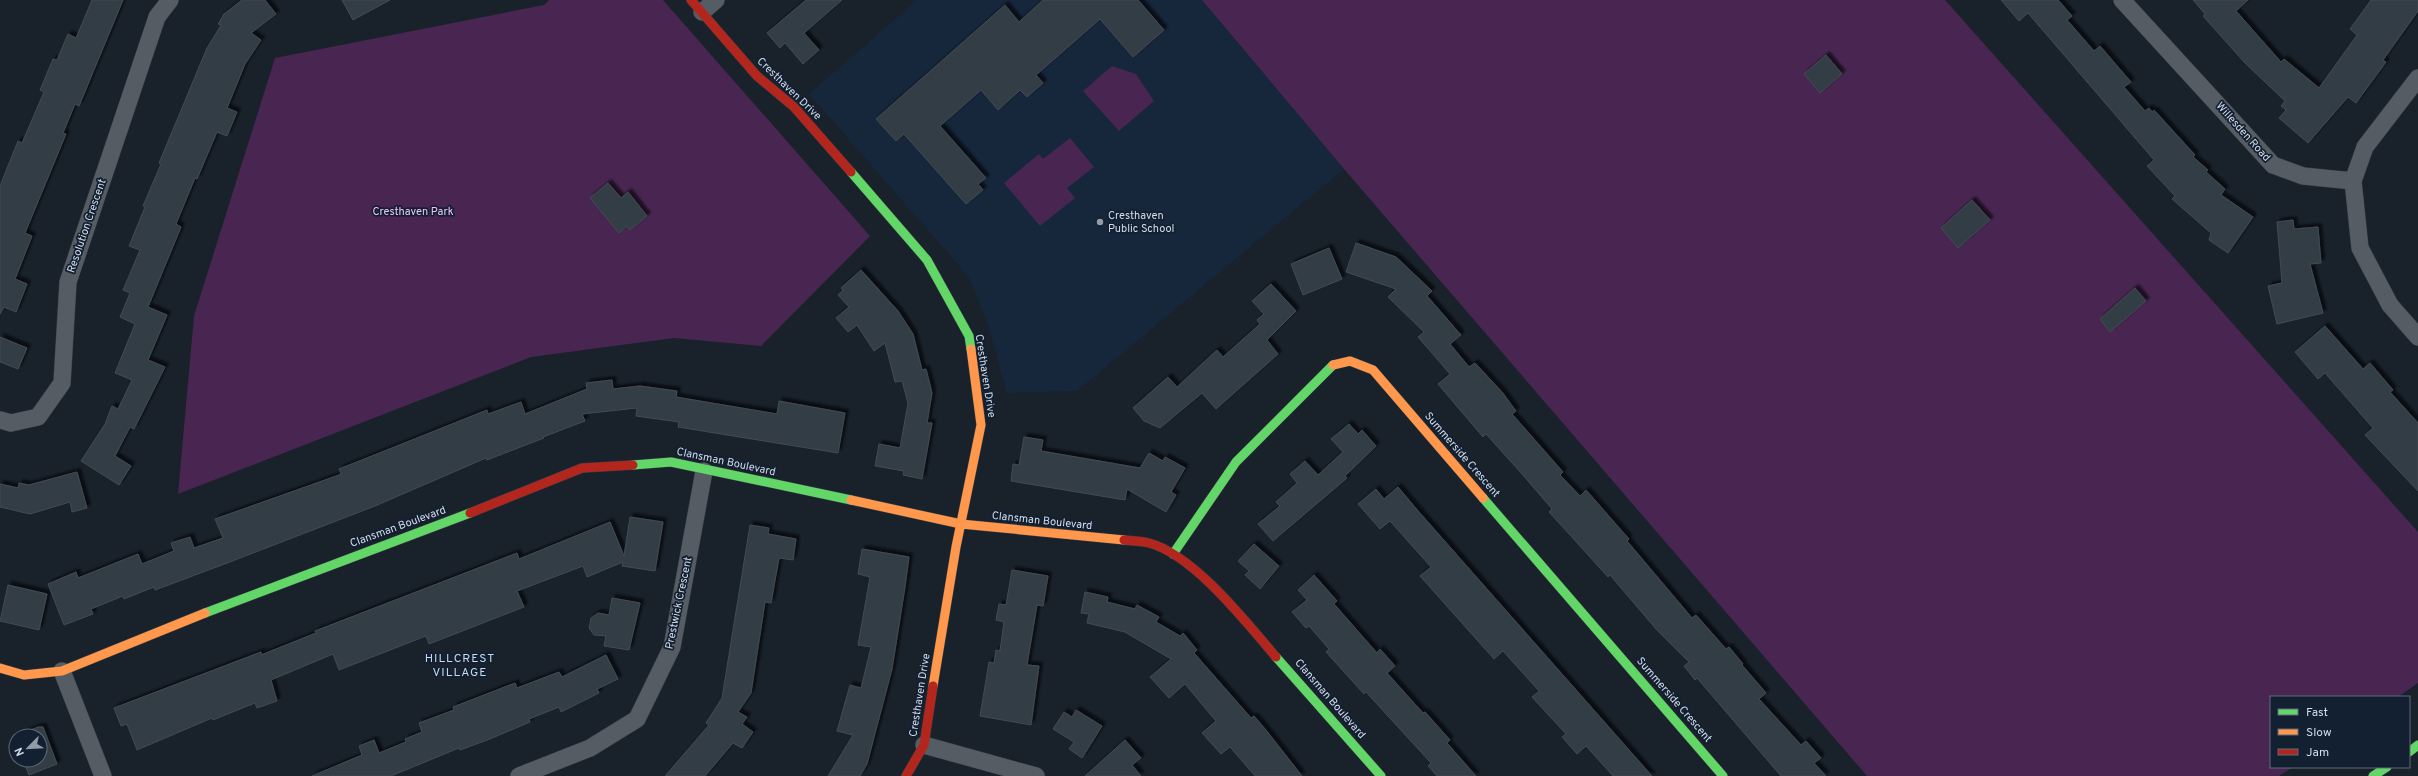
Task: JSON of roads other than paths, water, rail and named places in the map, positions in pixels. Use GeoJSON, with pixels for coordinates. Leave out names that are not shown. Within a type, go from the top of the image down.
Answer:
{"type":"FeatureCollection","features":[{"type":"Feature","properties":{"kind":"street","name":"Resolution Crescent"},"geometry":{"type":"LineString","coordinates":[[0,420],[11,423],[38,417],[62,383],[68,282],[157,17],[170,0]]}},
{"type":"Feature","properties":{"kind":"street"},"geometry":{"type":"LineString","coordinates":[[696,6],[716,0]]}},
{"type":"Feature","properties":{"kind":"street","name":"Willesden Road"},"geometry":{"type":"LineString","coordinates":[[2122,0],[2273,165],[2303,176],[2353,181]]}},
{"type":"Feature","properties":{"kind":"street","name":"Cresthaven Drive"},"geometry":{"type":"LineString","coordinates":[[696,6],[757,76],[794,107],[927,260],[969,336],[981,425],[960,524],[924,745],[906,776]]}},
{"type":"Feature","properties":{"kind":"street"},"geometry":{"type":"LineString","coordinates":[[2418,78],[2365,147],[2353,181],[2360,248],[2390,306],[2418,337]]}},
{"type":"Feature","properties":{"kind":"street","name":"Summerside Crescent"},"geometry":{"type":"LineString","coordinates":[[1172,554],[1236,462],[1332,365],[1350,361],[1373,370],[1723,776]]}},
{"type":"Feature","properties":{"kind":"street","name":"Clansman Boulevard"},"geometry":{"type":"LineString","coordinates":[[0,668],[24,675],[62,671],[241,598],[477,510],[582,468],[671,462],[704,471],[960,524],[1149,543],[1172,554],[1214,586],[1381,776]]}},
{"type":"Feature","properties":{"kind":"street","name":"Prestwick Crescent"},"geometry":{"type":"LineString","coordinates":[[519,776],[590,748],[637,719],[672,647],[704,471]]}},
{"type":"Feature","properties":{"kind":"street"},"geometry":{"type":"LineString","coordinates":[[62,671],[103,776]]}},
{"type":"Feature","properties":{"kind":"street"},"geometry":{"type":"LineString","coordinates":[[924,745],[1036,776]]}},
{"type":"Feature","properties":{"kind":"street"},"geometry":{"type":"LineString","coordinates":[[2410,751],[2418,745]]}},
{"type":"Feature","properties":{"kind":"street"},"geometry":{"type":"LineString","coordinates":[[2373,776],[2385,768]]}},
{"type":"Feature","properties":{"kind":"place","name":"Cresthaven Public School"},"geometry":{"type":"Point","coordinates":[1100,222]}},
{"type":"Feature","properties":{"kind":"district","name":"HILLCREST VILLAGE"},"geometry":{"type":"Point","coordinates":[460,666]}},
{"type":"Feature","properties":{"kind":"park label","name":"Cresthaven Park"},"geometry":{"type":"Point","coordinates":[413,212]}}]}
